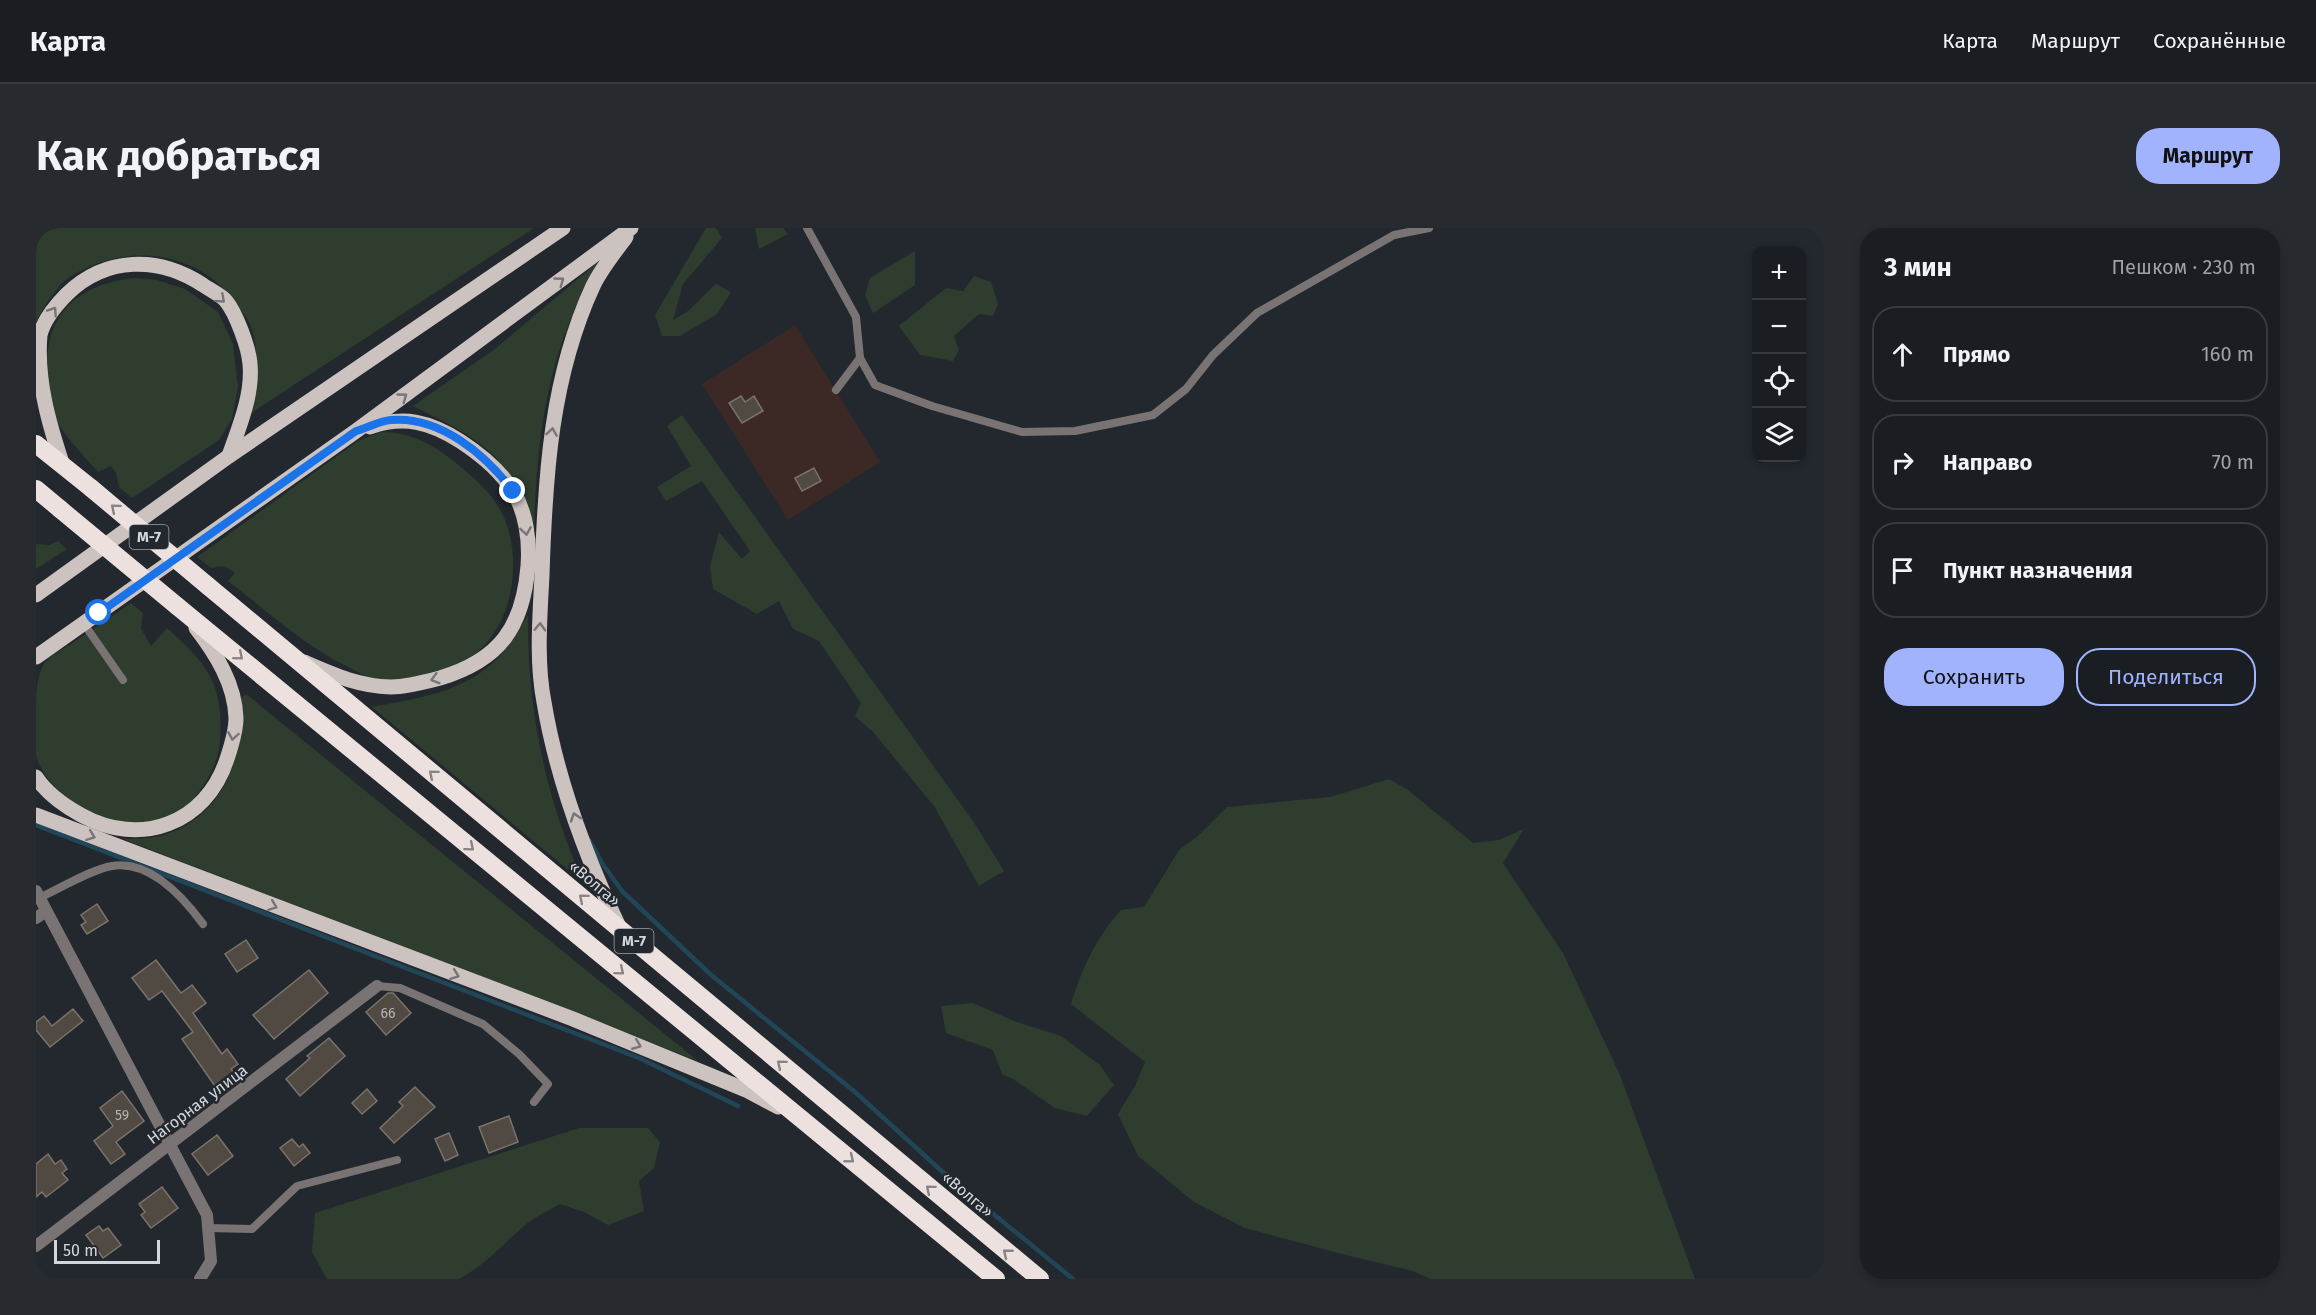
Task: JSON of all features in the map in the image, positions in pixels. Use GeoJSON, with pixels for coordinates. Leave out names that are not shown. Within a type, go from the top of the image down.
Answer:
{"type":"FeatureCollection","features":[{"type":"Feature","properties":{"kind":"highway","name":"М-7"},"geometry":{"type":"LineString","coordinates":[[36,444],[63,466]]}},
{"type":"Feature","properties":{"kind":"highway","name":"«Волга»"},"geometry":{"type":"LineString","coordinates":[[63,466],[1040,1279]]}},
{"type":"Feature","properties":{"kind":"highway","name":"М-7"},"geometry":{"type":"LineString","coordinates":[[36,489],[996,1279]]}},
{"type":"Feature","properties":{"kind":"main road"},"geometry":{"type":"LineString","coordinates":[[36,595],[229,456],[563,228]]}},
{"type":"Feature","properties":{"kind":"main road"},"geometry":{"type":"LineString","coordinates":[[36,657],[356,431],[631,228]]}},
{"type":"Feature","properties":{"kind":"main road"},"geometry":{"type":"LineString","coordinates":[[621,929],[592,868],[556,760],[543,699],[539,636],[544,493],[558,395],[576,329],[594,284],[631,228]]}},
{"type":"Feature","properties":{"kind":"main road"},"geometry":{"type":"LineString","coordinates":[[63,466],[36,388],[36,359],[40,334],[53,308],[82,280],[111,266],[149,264],[185,273],[225,300],[237,321],[250,363],[244,412],[229,456]]}},
{"type":"Feature","properties":{"kind":"main road"},"geometry":{"type":"LineString","coordinates":[[292,657],[352,682],[392,687],[426,682],[479,662],[498,647],[515,622],[526,593],[529,551],[523,513],[513,491],[498,471],[474,450],[429,425],[389,420],[356,431]]}},
{"type":"Feature","properties":{"kind":"main road"},"geometry":{"type":"LineString","coordinates":[[36,777],[59,802],[92,821],[121,829],[147,830],[182,819],[209,796],[224,770],[236,719],[230,687],[214,651],[179,607]]}},
{"type":"Feature","properties":{"kind":"main road"},"geometry":{"type":"LineString","coordinates":[[36,815],[645,1048],[746,1090],[805,1122]]}},
{"type":"Feature","properties":{"kind":"street"},"geometry":{"type":"LineString","coordinates":[[38,895],[41,914],[171,1145],[207,1215],[211,1261],[200,1279]]}},
{"type":"Feature","properties":{"kind":"street","name":"Нагорная улица"},"geometry":{"type":"LineString","coordinates":[[36,1246],[377,986]]}},
{"type":"Feature","properties":{"kind":"lane"},"geometry":{"type":"LineString","coordinates":[[807,228],[856,316],[860,358],[875,385],[932,406],[1022,432],[1075,431],[1153,415],[1186,389],[1213,355],[1257,313],[1394,235],[1429,228]]}},
{"type":"Feature","properties":{"kind":"lane"},"geometry":{"type":"LineString","coordinates":[[836,390],[860,358]]}},
{"type":"Feature","properties":{"kind":"lane"},"geometry":{"type":"LineString","coordinates":[[84,624],[123,680]]}},
{"type":"Feature","properties":{"kind":"lane"},"geometry":{"type":"LineString","coordinates":[[38,895],[111,866],[132,866],[146,872],[170,888],[191,907],[203,924]]}},
{"type":"Feature","properties":{"kind":"lane"},"geometry":{"type":"LineString","coordinates":[[377,986],[400,988],[483,1024],[519,1054],[548,1084],[534,1102]]}},
{"type":"Feature","properties":{"kind":"lane"},"geometry":{"type":"LineString","coordinates":[[208,1228],[252,1229],[297,1186],[397,1160]]}},
{"type":"Feature","properties":{"kind":"shaded area"},"geometry":{"type":"Polygon","coordinates":[[[795,325],[880,462],[788,520],[702,384],[795,325]]]}},
{"type":"Feature","properties":{"kind":"green space"},"geometry":{"type":"Polygon","coordinates":[[[36,228],[534,228],[251,413],[256,370],[254,338],[247,318],[221,286],[203,272],[182,262],[139,255],[116,258],[94,265],[67,279],[52,296],[36,322],[36,228]]]}},
{"type":"Feature","properties":{"kind":"green space"},"geometry":{"type":"Polygon","coordinates":[[[706,228],[716,228],[722,238],[683,284],[673,320],[688,311],[716,284],[731,292],[717,314],[680,336],[662,336],[655,315],[706,228]]]}},
{"type":"Feature","properties":{"kind":"green space"},"geometry":{"type":"Polygon","coordinates":[[[755,228],[783,228],[788,234],[759,249],[755,228]]]}},
{"type":"Feature","properties":{"kind":"green space"},"geometry":{"type":"Polygon","coordinates":[[[915,251],[915,285],[873,313],[865,295],[870,278],[915,251]]]}},
{"type":"Feature","properties":{"kind":"green space"},"geometry":{"type":"Polygon","coordinates":[[[605,256],[581,298],[563,338],[548,392],[539,448],[534,533],[516,485],[491,453],[457,429],[413,406],[495,349],[605,256]]]}},
{"type":"Feature","properties":{"kind":"green space"},"geometry":{"type":"Polygon","coordinates":[[[974,276],[991,282],[998,304],[993,316],[979,314],[954,336],[959,350],[953,361],[920,355],[899,326],[946,288],[963,291],[974,276]]]}},
{"type":"Feature","properties":{"kind":"green space"},"geometry":{"type":"Polygon","coordinates":[[[135,278],[157,280],[185,289],[218,312],[233,344],[238,387],[232,419],[219,440],[132,498],[119,487],[116,473],[111,466],[98,472],[59,425],[51,410],[47,369],[48,349],[53,331],[60,316],[70,304],[83,294],[98,287],[115,281],[135,278]]]}},
{"type":"Feature","properties":{"kind":"green space"},"geometry":{"type":"Polygon","coordinates":[[[682,415],[975,824],[1004,871],[979,886],[934,806],[873,732],[855,716],[861,703],[819,641],[793,629],[779,601],[757,614],[713,589],[710,566],[719,532],[742,559],[750,551],[702,481],[666,501],[657,487],[691,466],[667,426],[682,415]]]}},
{"type":"Feature","properties":{"kind":"green space"},"geometry":{"type":"Polygon","coordinates":[[[381,432],[402,434],[429,445],[455,462],[476,480],[494,500],[504,517],[513,556],[510,597],[494,633],[482,648],[464,661],[450,667],[393,679],[368,677],[333,659],[287,628],[228,581],[235,573],[224,567],[211,568],[197,557],[358,441],[381,432]]]}},
{"type":"Feature","properties":{"kind":"green space"},"geometry":{"type":"Polygon","coordinates":[[[58,541],[67,549],[36,569],[36,544],[49,545],[58,541]]]}},
{"type":"Feature","properties":{"kind":"green space"},"geometry":{"type":"Polygon","coordinates":[[[131,603],[143,613],[141,629],[151,646],[167,628],[202,664],[216,689],[221,721],[215,763],[205,783],[192,801],[176,813],[158,820],[139,823],[119,822],[81,807],[51,782],[40,767],[36,755],[37,686],[45,662],[131,603]]]}},
{"type":"Feature","properties":{"kind":"green space"},"geometry":{"type":"Polygon","coordinates":[[[528,615],[531,684],[541,752],[559,818],[584,883],[372,707],[423,697],[471,679],[499,657],[528,615]]]}},
{"type":"Feature","properties":{"kind":"green space"},"geometry":{"type":"Polygon","coordinates":[[[246,694],[698,1061],[123,839],[156,837],[182,828],[200,816],[214,800],[226,783],[234,763],[239,742],[241,698],[246,694]]]}},
{"type":"Feature","properties":{"kind":"green space"},"geometry":{"type":"Polygon","coordinates":[[[1389,779],[1408,790],[1473,843],[1499,840],[1524,829],[1503,863],[1563,953],[1620,1075],[1695,1279],[1430,1279],[1413,1271],[1245,1228],[1194,1202],[1138,1156],[1118,1114],[1135,1086],[1145,1062],[1071,1004],[1085,965],[1104,932],[1121,910],[1144,907],[1179,850],[1198,836],[1227,807],[1330,797],[1389,779]]]}},
{"type":"Feature","properties":{"kind":"green space"},"geometry":{"type":"Polygon","coordinates":[[[973,1003],[1014,1021],[1061,1036],[1100,1065],[1114,1085],[1087,1116],[1055,1108],[1002,1074],[993,1050],[946,1033],[941,1006],[973,1003]]]}},
{"type":"Feature","properties":{"kind":"green space"},"geometry":{"type":"Polygon","coordinates":[[[579,1128],[648,1128],[660,1142],[654,1168],[639,1181],[644,1211],[608,1225],[584,1212],[560,1204],[528,1223],[485,1261],[459,1279],[327,1279],[312,1252],[315,1213],[579,1128]]]}},
{"type":"Feature","properties":{"kind":"building"},"geometry":{"type":"Polygon","coordinates":[[[741,396],[745,402],[754,396],[763,411],[742,423],[729,403],[741,396]]]}},
{"type":"Feature","properties":{"kind":"building"},"geometry":{"type":"Polygon","coordinates":[[[814,468],[821,481],[802,491],[795,478],[814,468]]]}},
{"type":"Feature","properties":{"kind":"building"},"geometry":{"type":"Polygon","coordinates":[[[97,904],[108,921],[87,934],[81,925],[86,922],[81,915],[97,904]]]}},
{"type":"Feature","properties":{"kind":"building"},"geometry":{"type":"Polygon","coordinates":[[[246,940],[258,958],[237,972],[225,954],[246,940]]]}},
{"type":"Feature","properties":{"kind":"building"},"geometry":{"type":"Polygon","coordinates":[[[156,960],[181,993],[192,985],[206,1003],[193,1013],[222,1054],[227,1049],[238,1064],[231,1069],[236,1075],[217,1089],[182,1039],[193,1032],[162,991],[149,1000],[132,978],[156,960]]]}},
{"type":"Feature","properties":{"kind":"building"},"geometry":{"type":"Polygon","coordinates":[[[309,970],[328,993],[274,1039],[253,1015],[309,970]]]}},
{"type":"Feature","properties":{"kind":"building"},"geometry":{"type":"Polygon","coordinates":[[[388,993],[393,993],[411,1013],[386,1035],[366,1012],[388,993]]]}},
{"type":"Feature","properties":{"kind":"building"},"geometry":{"type":"Polygon","coordinates":[[[73,1009],[83,1021],[50,1047],[36,1030],[36,1022],[44,1016],[52,1026],[73,1009]]]}},
{"type":"Feature","properties":{"kind":"building"},"geometry":{"type":"Polygon","coordinates":[[[329,1038],[345,1056],[300,1096],[286,1079],[310,1058],[307,1056],[329,1038]]]}},
{"type":"Feature","properties":{"kind":"building"},"geometry":{"type":"Polygon","coordinates":[[[415,1087],[435,1107],[394,1143],[380,1128],[403,1106],[399,1102],[415,1087]]]}},
{"type":"Feature","properties":{"kind":"building"},"geometry":{"type":"Polygon","coordinates":[[[367,1089],[377,1101],[362,1114],[352,1103],[367,1089]]]}},
{"type":"Feature","properties":{"kind":"building"},"geometry":{"type":"Polygon","coordinates":[[[122,1091],[144,1121],[116,1142],[125,1154],[111,1164],[94,1141],[113,1126],[100,1108],[122,1091]]]}},
{"type":"Feature","properties":{"kind":"building"},"geometry":{"type":"Polygon","coordinates":[[[509,1116],[518,1142],[489,1153],[479,1127],[509,1116]]]}},
{"type":"Feature","properties":{"kind":"building"},"geometry":{"type":"Polygon","coordinates":[[[449,1133],[458,1155],[445,1161],[435,1139],[449,1133]]]}},
{"type":"Feature","properties":{"kind":"building"},"geometry":{"type":"Polygon","coordinates":[[[217,1135],[233,1156],[208,1175],[192,1154],[217,1135]]]}},
{"type":"Feature","properties":{"kind":"building"},"geometry":{"type":"Polygon","coordinates":[[[292,1139],[299,1147],[303,1144],[310,1153],[294,1166],[280,1148],[292,1139]]]}},
{"type":"Feature","properties":{"kind":"building"},"geometry":{"type":"Polygon","coordinates":[[[48,1154],[55,1164],[61,1160],[67,1169],[62,1173],[68,1180],[46,1197],[42,1192],[36,1197],[36,1164],[48,1154]]]}},
{"type":"Feature","properties":{"kind":"building"},"geometry":{"type":"Polygon","coordinates":[[[162,1187],[178,1208],[151,1228],[141,1215],[145,1212],[139,1204],[162,1187]]]}},
{"type":"Feature","properties":{"kind":"building"},"geometry":{"type":"Polygon","coordinates":[[[99,1226],[103,1231],[108,1228],[121,1245],[103,1258],[86,1235],[99,1226]]]}},
{"type":"Feature","properties":{"kind":"waterway"},"geometry":{"type":"LineString","coordinates":[[36,825],[639,1058],[738,1106]]}},
{"type":"Feature","properties":{"kind":"waterway"},"geometry":{"type":"LineString","coordinates":[[590,841],[622,891],[710,974],[855,1092],[947,1176],[1073,1279]]}},
{"type":"Feature","properties":{"kind":"route"},"geometry":{"type":"LineString","coordinates":[[99,613],[356,431],[389,420],[429,425],[450,435],[474,450],[498,471],[513,491]]}}]}
